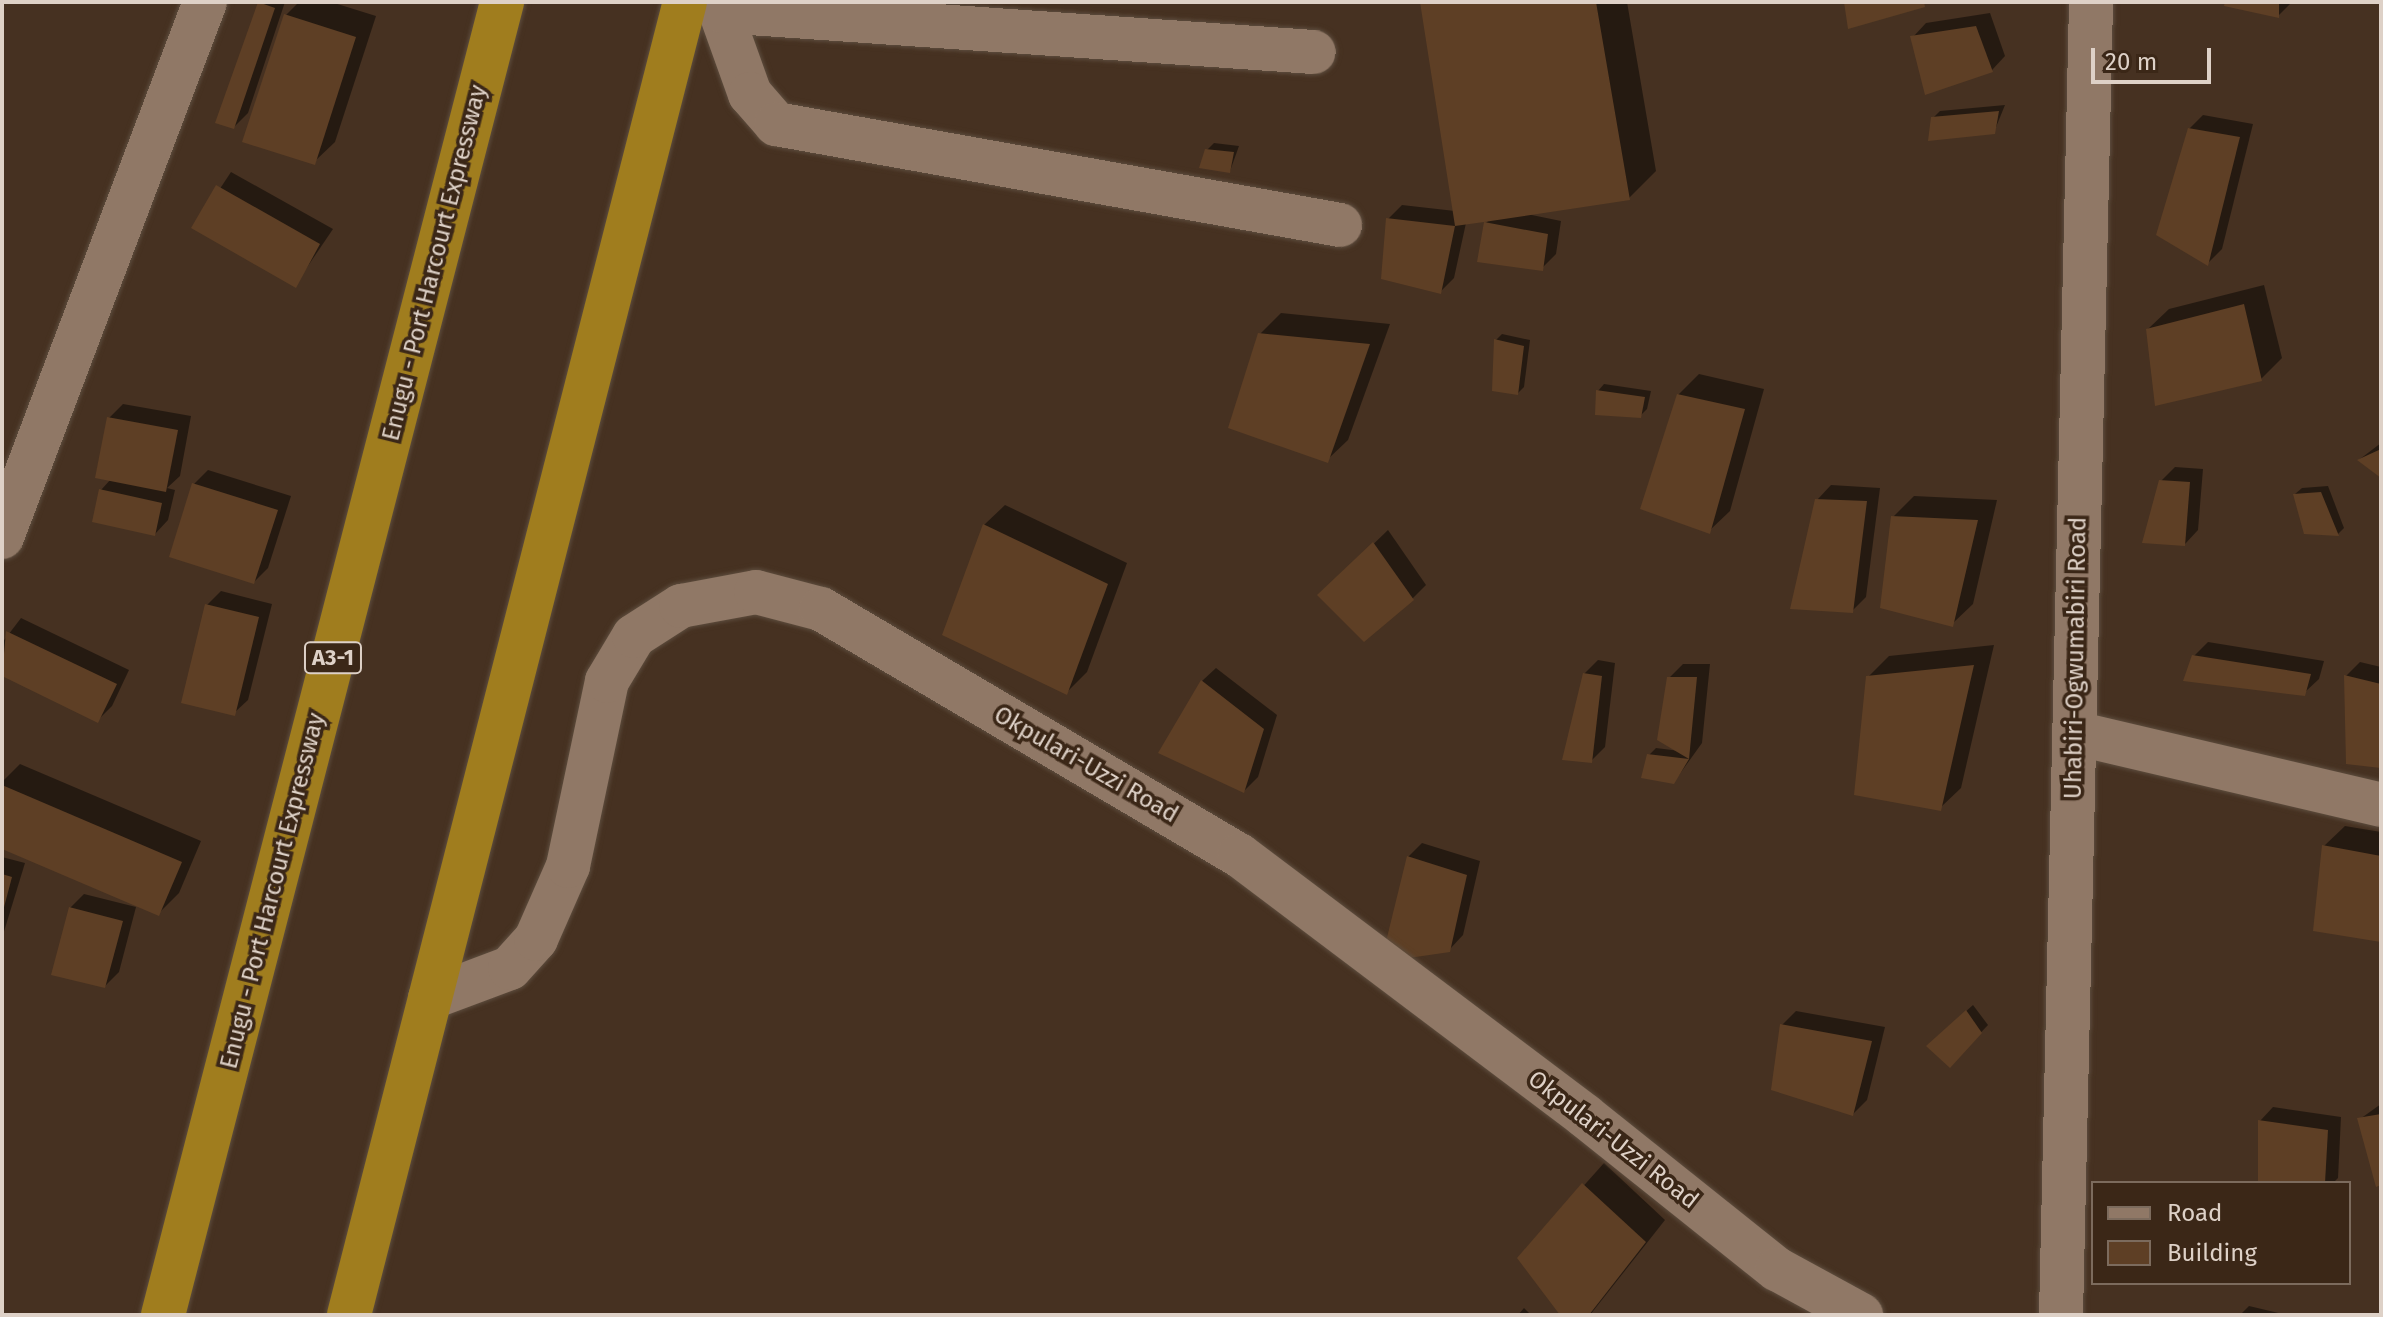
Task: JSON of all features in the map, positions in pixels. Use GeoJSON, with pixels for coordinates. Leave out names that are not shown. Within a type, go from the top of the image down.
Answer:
{"type":"FeatureCollection","features":[{"type":"Feature","properties":{"kind":"highway","name":"Enugu - Port Harcourt Expressway"},"geometry":{"type":"LineString","coordinates":[[163,1315],[502,2]]}},
{"type":"Feature","properties":{"kind":"highway"},"geometry":{"type":"LineString","coordinates":[[349,1315],[430,998],[707,5]]}},
{"type":"Feature","properties":{"kind":"street"},"geometry":{"type":"LineString","coordinates":[[2,537],[205,2]]}},
{"type":"Feature","properties":{"kind":"street","name":"Uhabiri-Ogwumabiri Road"},"geometry":{"type":"LineString","coordinates":[[2061,1315],[2091,2]]}},
{"type":"Feature","properties":{"kind":"street"},"geometry":{"type":"LineString","coordinates":[[707,5],[1314,52]]}},
{"type":"Feature","properties":{"kind":"street"},"geometry":{"type":"LineString","coordinates":[[707,5],[750,94],[776,124],[1340,225]]}},
{"type":"Feature","properties":{"kind":"street","name":"Okpulari-Uzzi Road"},"geometry":{"type":"LineString","coordinates":[[430,998],[510,968],[536,939],[568,866],[607,681],[634,636],[681,606],[756,592],[821,609],[1239,855],[1572,1106],[1777,1269],[1861,1315]]}},
{"type":"Feature","properties":{"kind":"street"},"geometry":{"type":"LineString","coordinates":[[2075,733],[2381,805]]}},
{"type":"Feature","properties":{"kind":"building"},"geometry":{"type":"Polygon","coordinates":[[[258,2],[275,8],[234,129],[215,123],[258,2]]]}},
{"type":"Feature","properties":{"kind":"building"},"geometry":{"type":"Polygon","coordinates":[[[1420,2],[1596,2],[1630,200],[1455,226],[1420,2]]]}},
{"type":"Feature","properties":{"kind":"building"},"geometry":{"type":"Polygon","coordinates":[[[1844,2],[1924,2],[1925,7],[1848,29],[1844,2]]]}},
{"type":"Feature","properties":{"kind":"building"},"geometry":{"type":"Polygon","coordinates":[[[2225,2],[2279,2],[2279,18],[2224,6],[2225,2]]]}},
{"type":"Feature","properties":{"kind":"building"},"geometry":{"type":"Polygon","coordinates":[[[284,14],[356,37],[315,165],[242,142],[284,14]]]}},
{"type":"Feature","properties":{"kind":"building"},"geometry":{"type":"Polygon","coordinates":[[[1976,26],[1993,72],[1925,95],[1910,36],[1976,26]]]}},
{"type":"Feature","properties":{"kind":"building"},"geometry":{"type":"Polygon","coordinates":[[[1999,111],[1995,134],[1928,141],[1931,117],[1999,111]]]}},
{"type":"Feature","properties":{"kind":"building"},"geometry":{"type":"Polygon","coordinates":[[[2188,128],[2240,137],[2208,266],[2156,235],[2188,128]]]}},
{"type":"Feature","properties":{"kind":"building"},"geometry":{"type":"Polygon","coordinates":[[[1205,149],[1234,152],[1230,173],[1199,168],[1205,149]]]}},
{"type":"Feature","properties":{"kind":"building"},"geometry":{"type":"Polygon","coordinates":[[[216,185],[320,244],[296,288],[191,228],[216,185]]]}},
{"type":"Feature","properties":{"kind":"building"},"geometry":{"type":"Polygon","coordinates":[[[1386,218],[1455,226],[1441,294],[1381,279],[1386,218]]]}},
{"type":"Feature","properties":{"kind":"building"},"geometry":{"type":"Polygon","coordinates":[[[1484,222],[1548,234],[1543,271],[1477,262],[1484,222]]]}},
{"type":"Feature","properties":{"kind":"building"},"geometry":{"type":"Polygon","coordinates":[[[2244,304],[2262,381],[2155,406],[2146,329],[2244,304]]]}},
{"type":"Feature","properties":{"kind":"building"},"geometry":{"type":"Polygon","coordinates":[[[1258,333],[1370,344],[1328,463],[1228,428],[1258,333]]]}},
{"type":"Feature","properties":{"kind":"building"},"geometry":{"type":"Polygon","coordinates":[[[1494,339],[1524,346],[1518,395],[1492,391],[1494,339]]]}},
{"type":"Feature","properties":{"kind":"building"},"geometry":{"type":"Polygon","coordinates":[[[1596,390],[1645,397],[1641,418],[1595,415],[1596,390]]]}},
{"type":"Feature","properties":{"kind":"building"},"geometry":{"type":"Polygon","coordinates":[[[1677,394],[1745,409],[1710,534],[1640,509],[1677,394]]]}},
{"type":"Feature","properties":{"kind":"building"},"geometry":{"type":"Polygon","coordinates":[[[107,417],[178,430],[166,492],[95,478],[107,417]]]}},
{"type":"Feature","properties":{"kind":"building"},"geometry":{"type":"Polygon","coordinates":[[[2381,449],[2381,478],[2357,460],[2381,449]]]}},
{"type":"Feature","properties":{"kind":"building"},"geometry":{"type":"Polygon","coordinates":[[[2159,480],[2190,482],[2185,546],[2142,543],[2159,480]]]}},
{"type":"Feature","properties":{"kind":"building"},"geometry":{"type":"Polygon","coordinates":[[[192,483],[278,510],[254,584],[169,557],[192,483]]]}},
{"type":"Feature","properties":{"kind":"building"},"geometry":{"type":"Polygon","coordinates":[[[99,489],[162,503],[155,536],[92,522],[99,489]]]}},
{"type":"Feature","properties":{"kind":"building"},"geometry":{"type":"Polygon","coordinates":[[[2321,492],[2339,536],[2304,534],[2293,494],[2321,492]]]}},
{"type":"Feature","properties":{"kind":"building"},"geometry":{"type":"Polygon","coordinates":[[[1815,499],[1867,501],[1853,613],[1790,609],[1815,499]]]}},
{"type":"Feature","properties":{"kind":"building"},"geometry":{"type":"Polygon","coordinates":[[[1891,516],[1978,520],[1953,627],[1880,608],[1891,516]]]}},
{"type":"Feature","properties":{"kind":"building"},"geometry":{"type":"Polygon","coordinates":[[[983,524],[1108,584],[1067,695],[942,635],[983,524]]]}},
{"type":"Feature","properties":{"kind":"building"},"geometry":{"type":"Polygon","coordinates":[[[1373,542],[1414,600],[1364,642],[1317,595],[1373,542]]]}},
{"type":"Feature","properties":{"kind":"building"},"geometry":{"type":"Polygon","coordinates":[[[205,604],[259,617],[235,716],[181,703],[205,604]]]}},
{"type":"Feature","properties":{"kind":"building"},"geometry":{"type":"Polygon","coordinates":[[[6,631],[117,684],[98,723],[2,676],[6,631]]]}},
{"type":"Feature","properties":{"kind":"building"},"geometry":{"type":"Polygon","coordinates":[[[2192,655],[2311,674],[2305,696],[2183,681],[2192,655]]]}},
{"type":"Feature","properties":{"kind":"building"},"geometry":{"type":"Polygon","coordinates":[[[1974,665],[1941,811],[1854,795],[1866,676],[1974,665]]]}},
{"type":"Feature","properties":{"kind":"building"},"geometry":{"type":"Polygon","coordinates":[[[1583,673],[1602,676],[1592,763],[1562,760],[1583,673]]]}},
{"type":"Feature","properties":{"kind":"building"},"geometry":{"type":"Polygon","coordinates":[[[2344,675],[2381,684],[2381,768],[2346,764],[2344,675]]]}},
{"type":"Feature","properties":{"kind":"building"},"geometry":{"type":"Polygon","coordinates":[[[1667,677],[1697,677],[1689,759],[1657,740],[1667,677]]]}},
{"type":"Feature","properties":{"kind":"building"},"geometry":{"type":"Polygon","coordinates":[[[1201,680],[1264,729],[1244,793],[1158,753],[1201,680]]]}},
{"type":"Feature","properties":{"kind":"building"},"geometry":{"type":"Polygon","coordinates":[[[1647,754],[1689,759],[1674,784],[1641,778],[1647,754]]]}},
{"type":"Feature","properties":{"kind":"building"},"geometry":{"type":"Polygon","coordinates":[[[2,785],[182,862],[159,916],[2,849],[2,785]]]}},
{"type":"Feature","properties":{"kind":"building"},"geometry":{"type":"Polygon","coordinates":[[[2322,845],[2381,856],[2381,942],[2313,931],[2322,845]]]}},
{"type":"Feature","properties":{"kind":"building"},"geometry":{"type":"Polygon","coordinates":[[[1407,856],[1467,875],[1450,952],[1381,962],[1407,856]]]}},
{"type":"Feature","properties":{"kind":"building"},"geometry":{"type":"Polygon","coordinates":[[[2,874],[12,877],[3,911],[2,911],[2,874]]]}},
{"type":"Feature","properties":{"kind":"building"},"geometry":{"type":"Polygon","coordinates":[[[69,907],[123,921],[105,988],[51,975],[69,907]]]}},
{"type":"Feature","properties":{"kind":"building"},"geometry":{"type":"Polygon","coordinates":[[[1966,1010],[1982,1033],[1950,1068],[1926,1046],[1966,1010]]]}},
{"type":"Feature","properties":{"kind":"building"},"geometry":{"type":"Polygon","coordinates":[[[1780,1024],[1872,1041],[1853,1116],[1771,1090],[1780,1024]]]}},
{"type":"Feature","properties":{"kind":"building"},"geometry":{"type":"Polygon","coordinates":[[[2381,1114],[2381,1185],[2376,1187],[2357,1118],[2381,1114]]]}},
{"type":"Feature","properties":{"kind":"building"},"geometry":{"type":"Polygon","coordinates":[[[2258,1120],[2328,1130],[2325,1181],[2258,1181],[2258,1120]]]}},
{"type":"Feature","properties":{"kind":"building"},"geometry":{"type":"Polygon","coordinates":[[[1582,1183],[1646,1242],[1589,1315],[1560,1315],[1517,1258],[1582,1183]]]}}]}
